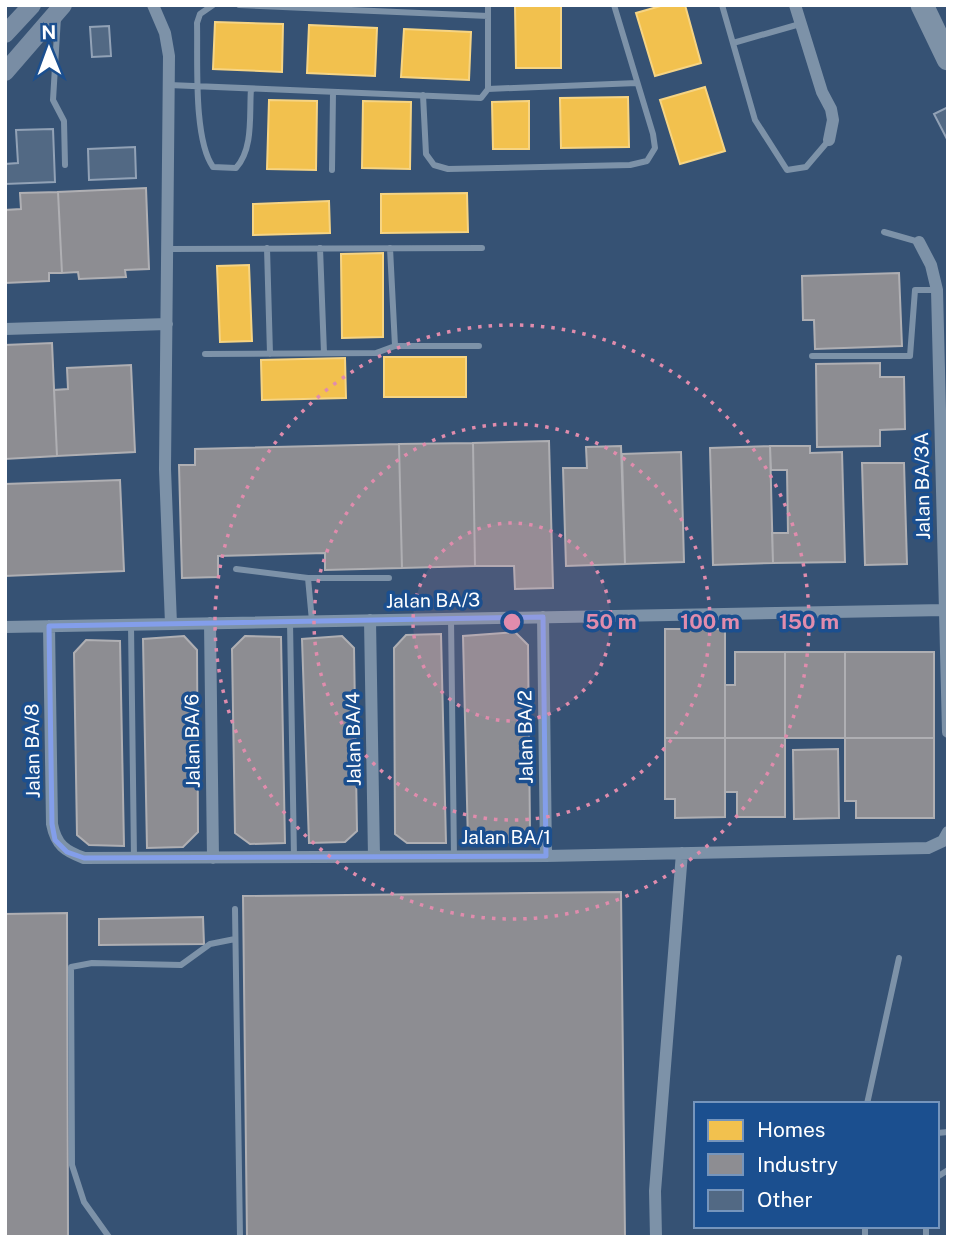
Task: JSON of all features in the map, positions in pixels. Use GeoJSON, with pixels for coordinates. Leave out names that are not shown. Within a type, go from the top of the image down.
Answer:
{"type":"FeatureCollection","features":[{"type":"Feature","properties":{"kind":"highway"},"geometry":{"type":"LineString","coordinates":[[922,5],[948,59]]}},
{"type":"Feature","properties":{"kind":"street"},"geometry":{"type":"LineString","coordinates":[[5,34],[32,5]]}},
{"type":"Feature","properties":{"kind":"street"},"geometry":{"type":"LineString","coordinates":[[153,5],[165,33],[169,85],[165,469],[171,624]]}},
{"type":"Feature","properties":{"kind":"street"},"geometry":{"type":"LineString","coordinates":[[795,5],[822,92],[831,109],[833,120],[830,140]]}},
{"type":"Feature","properties":{"kind":"street"},"geometry":{"type":"LineString","coordinates":[[5,72],[61,8]]}},
{"type":"Feature","properties":{"kind":"street","name":"Jalan BA/3A"},"geometry":{"type":"LineString","coordinates":[[919,242],[931,265],[937,290],[948,732]]}},
{"type":"Feature","properties":{"kind":"street"},"geometry":{"type":"LineString","coordinates":[[5,329],[167,324]]}},
{"type":"Feature","properties":{"kind":"street","name":"Jalan BA/3"},"geometry":{"type":"LineString","coordinates":[[5,627],[945,610]]}},
{"type":"Feature","properties":{"kind":"street","name":"Jalan BA/2"},"geometry":{"type":"LineString","coordinates":[[543,617],[546,856]]}},
{"type":"Feature","properties":{"kind":"street","name":"Jalan BA/4"},"geometry":{"type":"LineString","coordinates":[[370,620],[374,857]]}},
{"type":"Feature","properties":{"kind":"street","name":"Jalan BA/6"},"geometry":{"type":"LineString","coordinates":[[210,623],[213,858]]}},
{"type":"Feature","properties":{"kind":"street","name":"Jalan BA/8"},"geometry":{"type":"LineString","coordinates":[[50,626],[52,824],[55,840],[67,852],[84,858]]}},
{"type":"Feature","properties":{"kind":"street","name":"Jalan BA/1"},"geometry":{"type":"LineString","coordinates":[[84,858],[546,856],[928,848],[943,841],[948,832]]}},
{"type":"Feature","properties":{"kind":"street"},"geometry":{"type":"LineString","coordinates":[[656,1237],[655,1191],[682,853]]}},
{"type":"Feature","properties":{"kind":"lane"},"geometry":{"type":"LineString","coordinates":[[213,5],[200,14],[197,23],[198,85],[206,158],[212,167],[223,170],[236,168],[243,160],[247,145],[250,89]]}},
{"type":"Feature","properties":{"kind":"lane"},"geometry":{"type":"LineString","coordinates":[[239,5],[488,16]]}},
{"type":"Feature","properties":{"kind":"lane"},"geometry":{"type":"LineString","coordinates":[[169,85],[481,98],[488,89],[488,5]]}},
{"type":"Feature","properties":{"kind":"lane"},"geometry":{"type":"LineString","coordinates":[[423,95],[426,154],[434,165],[448,169],[630,165],[647,161],[654,148],[614,5]]}},
{"type":"Feature","properties":{"kind":"lane"},"geometry":{"type":"LineString","coordinates":[[722,5],[755,120],[787,170],[806,167],[830,140]]}},
{"type":"Feature","properties":{"kind":"lane"},"geometry":{"type":"LineString","coordinates":[[61,8],[52,100],[64,121],[65,165]]}},
{"type":"Feature","properties":{"kind":"lane"},"geometry":{"type":"LineString","coordinates":[[733,43],[800,24]]}},
{"type":"Feature","properties":{"kind":"lane"},"geometry":{"type":"LineString","coordinates":[[488,89],[636,83]]}},
{"type":"Feature","properties":{"kind":"lane"},"geometry":{"type":"LineString","coordinates":[[332,92],[332,170]]}},
{"type":"Feature","properties":{"kind":"lane"},"geometry":{"type":"LineString","coordinates":[[884,232],[919,242]]}},
{"type":"Feature","properties":{"kind":"lane"},"geometry":{"type":"LineString","coordinates":[[169,248],[482,248]]}},
{"type":"Feature","properties":{"kind":"lane"},"geometry":{"type":"LineString","coordinates":[[267,248],[270,354]]}},
{"type":"Feature","properties":{"kind":"lane"},"geometry":{"type":"LineString","coordinates":[[320,248],[324,353]]}},
{"type":"Feature","properties":{"kind":"lane"},"geometry":{"type":"LineString","coordinates":[[390,248],[395,346]]}},
{"type":"Feature","properties":{"kind":"lane"},"geometry":{"type":"LineString","coordinates":[[812,356],[910,356],[915,290],[937,290]]}},
{"type":"Feature","properties":{"kind":"lane"},"geometry":{"type":"LineString","coordinates":[[205,354],[376,353],[395,346],[479,346]]}},
{"type":"Feature","properties":{"kind":"lane"},"geometry":{"type":"LineString","coordinates":[[236,569],[308,578],[389,578]]}},
{"type":"Feature","properties":{"kind":"lane"},"geometry":{"type":"LineString","coordinates":[[308,578],[312,621]]}},
{"type":"Feature","properties":{"kind":"lane"},"geometry":{"type":"LineString","coordinates":[[452,619],[454,857]]}},
{"type":"Feature","properties":{"kind":"lane"},"geometry":{"type":"LineString","coordinates":[[290,622],[294,857]]}},
{"type":"Feature","properties":{"kind":"lane"},"geometry":{"type":"LineString","coordinates":[[131,625],[134,858]]}},
{"type":"Feature","properties":{"kind":"lane"},"geometry":{"type":"LineString","coordinates":[[235,909],[240,1237]]}},
{"type":"Feature","properties":{"kind":"lane"},"geometry":{"type":"LineString","coordinates":[[109,1237],[84,1202],[72,1165],[71,967],[93,963],[181,965],[210,944],[235,939]]}},
{"type":"Feature","properties":{"kind":"lane"},"geometry":{"type":"LineString","coordinates":[[867,1102],[899,958]]}},
{"type":"Feature","properties":{"kind":"highlighted area"},"geometry":{"type":"Polygon","coordinates":[[[543,617],[546,856],[84,858],[67,852],[55,840],[52,824],[49,626],[543,617]]]}},
{"type":"Feature","properties":{"kind":"building: Homes"},"geometry":{"type":"Polygon","coordinates":[[[664,5],[685,5],[701,63],[655,76],[636,13],[664,5]]]}},
{"type":"Feature","properties":{"kind":"building: Homes"},"geometry":{"type":"Polygon","coordinates":[[[515,6],[561,6],[561,68],[516,68],[515,6]]]}},
{"type":"Feature","properties":{"kind":"building: Homes"},"geometry":{"type":"Polygon","coordinates":[[[215,22],[283,24],[282,72],[213,69],[215,22]]]}},
{"type":"Feature","properties":{"kind":"building: Homes"},"geometry":{"type":"Polygon","coordinates":[[[309,25],[377,28],[375,76],[307,73],[309,25]]]}},
{"type":"Feature","properties":{"kind":"building: Homes"},"geometry":{"type":"Polygon","coordinates":[[[404,29],[471,32],[469,80],[401,77],[404,29]]]}},
{"type":"Feature","properties":{"kind":"building: Homes"},"geometry":{"type":"Polygon","coordinates":[[[705,87],[725,151],[680,164],[660,100],[705,87]]]}},
{"type":"Feature","properties":{"kind":"building: Homes"},"geometry":{"type":"Polygon","coordinates":[[[628,97],[629,147],[561,148],[560,98],[628,97]]]}},
{"type":"Feature","properties":{"kind":"building: Homes"},"geometry":{"type":"Polygon","coordinates":[[[269,100],[317,101],[316,170],[267,169],[269,100]]]}},
{"type":"Feature","properties":{"kind":"building: Homes"},"geometry":{"type":"Polygon","coordinates":[[[363,101],[411,102],[410,169],[362,168],[363,101]]]}},
{"type":"Feature","properties":{"kind":"building: Homes"},"geometry":{"type":"Polygon","coordinates":[[[529,101],[529,149],[493,149],[492,102],[529,101]]]}},
{"type":"Feature","properties":{"kind":"building: Homes"},"geometry":{"type":"Polygon","coordinates":[[[467,193],[468,232],[381,233],[381,194],[467,193]]]}},
{"type":"Feature","properties":{"kind":"building: Homes"},"geometry":{"type":"Polygon","coordinates":[[[329,201],[330,233],[253,235],[253,204],[329,201]]]}},
{"type":"Feature","properties":{"kind":"building: Homes"},"geometry":{"type":"Polygon","coordinates":[[[383,253],[383,337],[342,338],[341,254],[383,253]]]}},
{"type":"Feature","properties":{"kind":"building: Homes"},"geometry":{"type":"Polygon","coordinates":[[[249,265],[252,341],[220,342],[217,266],[249,265]]]}},
{"type":"Feature","properties":{"kind":"building: Homes"},"geometry":{"type":"Polygon","coordinates":[[[384,357],[466,357],[466,397],[384,397],[384,357]]]}},
{"type":"Feature","properties":{"kind":"building: Homes"},"geometry":{"type":"Polygon","coordinates":[[[345,358],[346,398],[262,400],[261,360],[345,358]]]}},
{"type":"Feature","properties":{"kind":"building: Industry"},"geometry":{"type":"Polygon","coordinates":[[[146,188],[149,269],[125,270],[126,277],[79,279],[78,272],[62,273],[58,192],[146,188]]]}},
{"type":"Feature","properties":{"kind":"building: Industry"},"geometry":{"type":"Polygon","coordinates":[[[58,192],[62,273],[49,273],[49,281],[5,283],[5,210],[21,209],[20,193],[58,192]]]}},
{"type":"Feature","properties":{"kind":"building: Industry"},"geometry":{"type":"Polygon","coordinates":[[[899,273],[902,346],[815,349],[814,320],[803,320],[802,276],[899,273]]]}},
{"type":"Feature","properties":{"kind":"building: Industry"},"geometry":{"type":"Polygon","coordinates":[[[52,343],[57,456],[5,459],[5,345],[52,343]]]}},
{"type":"Feature","properties":{"kind":"building: Industry"},"geometry":{"type":"Polygon","coordinates":[[[880,363],[880,377],[904,377],[905,429],[880,430],[880,446],[817,447],[816,364],[880,363]]]}},
{"type":"Feature","properties":{"kind":"building: Industry"},"geometry":{"type":"Polygon","coordinates":[[[131,365],[135,452],[57,456],[54,390],[68,389],[67,368],[131,365]]]}},
{"type":"Feature","properties":{"kind":"building: Industry"},"geometry":{"type":"Polygon","coordinates":[[[549,441],[553,588],[515,589],[514,566],[475,566],[473,443],[549,441]]]}},
{"type":"Feature","properties":{"kind":"building: Industry"},"geometry":{"type":"Polygon","coordinates":[[[473,443],[475,566],[402,568],[399,444],[473,443]]]}},
{"type":"Feature","properties":{"kind":"building: Industry"},"geometry":{"type":"Polygon","coordinates":[[[399,444],[402,568],[325,570],[325,553],[218,556],[218,577],[182,578],[179,465],[195,465],[195,449],[399,444]]]}},
{"type":"Feature","properties":{"kind":"building: Industry"},"geometry":{"type":"Polygon","coordinates":[[[621,446],[625,564],[566,566],[563,468],[587,468],[586,447],[621,446]]]}},
{"type":"Feature","properties":{"kind":"building: Industry"},"geometry":{"type":"Polygon","coordinates":[[[770,446],[810,446],[810,453],[842,452],[845,562],[773,563],[772,533],[788,533],[787,470],[771,470],[770,446]]]}},
{"type":"Feature","properties":{"kind":"building: Industry"},"geometry":{"type":"Polygon","coordinates":[[[770,446],[773,563],[713,565],[710,448],[770,446]]]}},
{"type":"Feature","properties":{"kind":"building: Industry"},"geometry":{"type":"Polygon","coordinates":[[[681,452],[684,562],[625,564],[622,454],[681,452]]]}},
{"type":"Feature","properties":{"kind":"building: Industry"},"geometry":{"type":"Polygon","coordinates":[[[862,463],[904,463],[907,564],[865,565],[862,463]]]}},
{"type":"Feature","properties":{"kind":"building: Industry"},"geometry":{"type":"Polygon","coordinates":[[[120,480],[124,571],[5,576],[5,484],[120,480]]]}},
{"type":"Feature","properties":{"kind":"building: Industry"},"geometry":{"type":"Polygon","coordinates":[[[665,629],[725,629],[725,738],[665,738],[665,629]]]}},
{"type":"Feature","properties":{"kind":"building: Industry"},"geometry":{"type":"Polygon","coordinates":[[[515,632],[528,645],[530,831],[516,842],[468,843],[463,636],[515,632]]]}},
{"type":"Feature","properties":{"kind":"building: Industry"},"geometry":{"type":"Polygon","coordinates":[[[441,634],[446,843],[407,843],[395,834],[394,648],[406,635],[441,634]]]}},
{"type":"Feature","properties":{"kind":"building: Industry"},"geometry":{"type":"Polygon","coordinates":[[[184,636],[197,650],[198,832],[183,847],[147,848],[143,639],[184,636]]]}},
{"type":"Feature","properties":{"kind":"building: Industry"},"geometry":{"type":"Polygon","coordinates":[[[245,636],[281,637],[285,843],[250,844],[235,833],[232,649],[245,636]]]}},
{"type":"Feature","properties":{"kind":"building: Industry"},"geometry":{"type":"Polygon","coordinates":[[[342,636],[354,648],[357,831],[345,842],[309,843],[302,639],[342,636]]]}},
{"type":"Feature","properties":{"kind":"building: Industry"},"geometry":{"type":"Polygon","coordinates":[[[86,640],[120,641],[124,846],[89,845],[77,835],[74,653],[86,640]]]}},
{"type":"Feature","properties":{"kind":"building: Industry"},"geometry":{"type":"Polygon","coordinates":[[[735,652],[785,652],[785,738],[725,738],[725,685],[735,685],[735,652]]]}},
{"type":"Feature","properties":{"kind":"building: Industry"},"geometry":{"type":"Polygon","coordinates":[[[785,652],[845,652],[845,738],[785,738],[785,652]]]}},
{"type":"Feature","properties":{"kind":"building: Industry"},"geometry":{"type":"Polygon","coordinates":[[[845,652],[934,652],[934,738],[845,738],[845,652]]]}},
{"type":"Feature","properties":{"kind":"building: Industry"},"geometry":{"type":"Polygon","coordinates":[[[665,738],[725,738],[725,817],[675,818],[675,799],[665,799],[665,738]]]}},
{"type":"Feature","properties":{"kind":"building: Industry"},"geometry":{"type":"Polygon","coordinates":[[[725,738],[785,738],[785,817],[737,817],[737,792],[725,792],[725,738]]]}},
{"type":"Feature","properties":{"kind":"building: Industry"},"geometry":{"type":"Polygon","coordinates":[[[845,738],[934,738],[934,818],[856,818],[856,801],[845,801],[845,738]]]}},
{"type":"Feature","properties":{"kind":"building: Industry"},"geometry":{"type":"Polygon","coordinates":[[[838,749],[839,818],[794,819],[793,750],[838,749]]]}},
{"type":"Feature","properties":{"kind":"building: Industry"},"geometry":{"type":"Polygon","coordinates":[[[621,892],[625,1237],[247,1237],[243,896],[621,892]]]}},
{"type":"Feature","properties":{"kind":"building: Industry"},"geometry":{"type":"Polygon","coordinates":[[[67,913],[68,1237],[5,1237],[5,914],[67,913]]]}},
{"type":"Feature","properties":{"kind":"building: Industry"},"geometry":{"type":"Polygon","coordinates":[[[203,917],[204,944],[99,945],[99,919],[203,917]]]}},
{"type":"Feature","properties":{"kind":"building: Other"},"geometry":{"type":"Polygon","coordinates":[[[109,26],[111,56],[92,57],[90,27],[109,26]]]}},
{"type":"Feature","properties":{"kind":"building: Other"},"geometry":{"type":"Polygon","coordinates":[[[948,107],[948,141],[934,114],[948,107]]]}},
{"type":"Feature","properties":{"kind":"building: Other"},"geometry":{"type":"Polygon","coordinates":[[[53,129],[55,182],[5,184],[5,164],[18,163],[16,130],[53,129]]]}},
{"type":"Feature","properties":{"kind":"building: Other"},"geometry":{"type":"Polygon","coordinates":[[[135,147],[136,178],[89,180],[88,149],[135,147]]]}}]}
